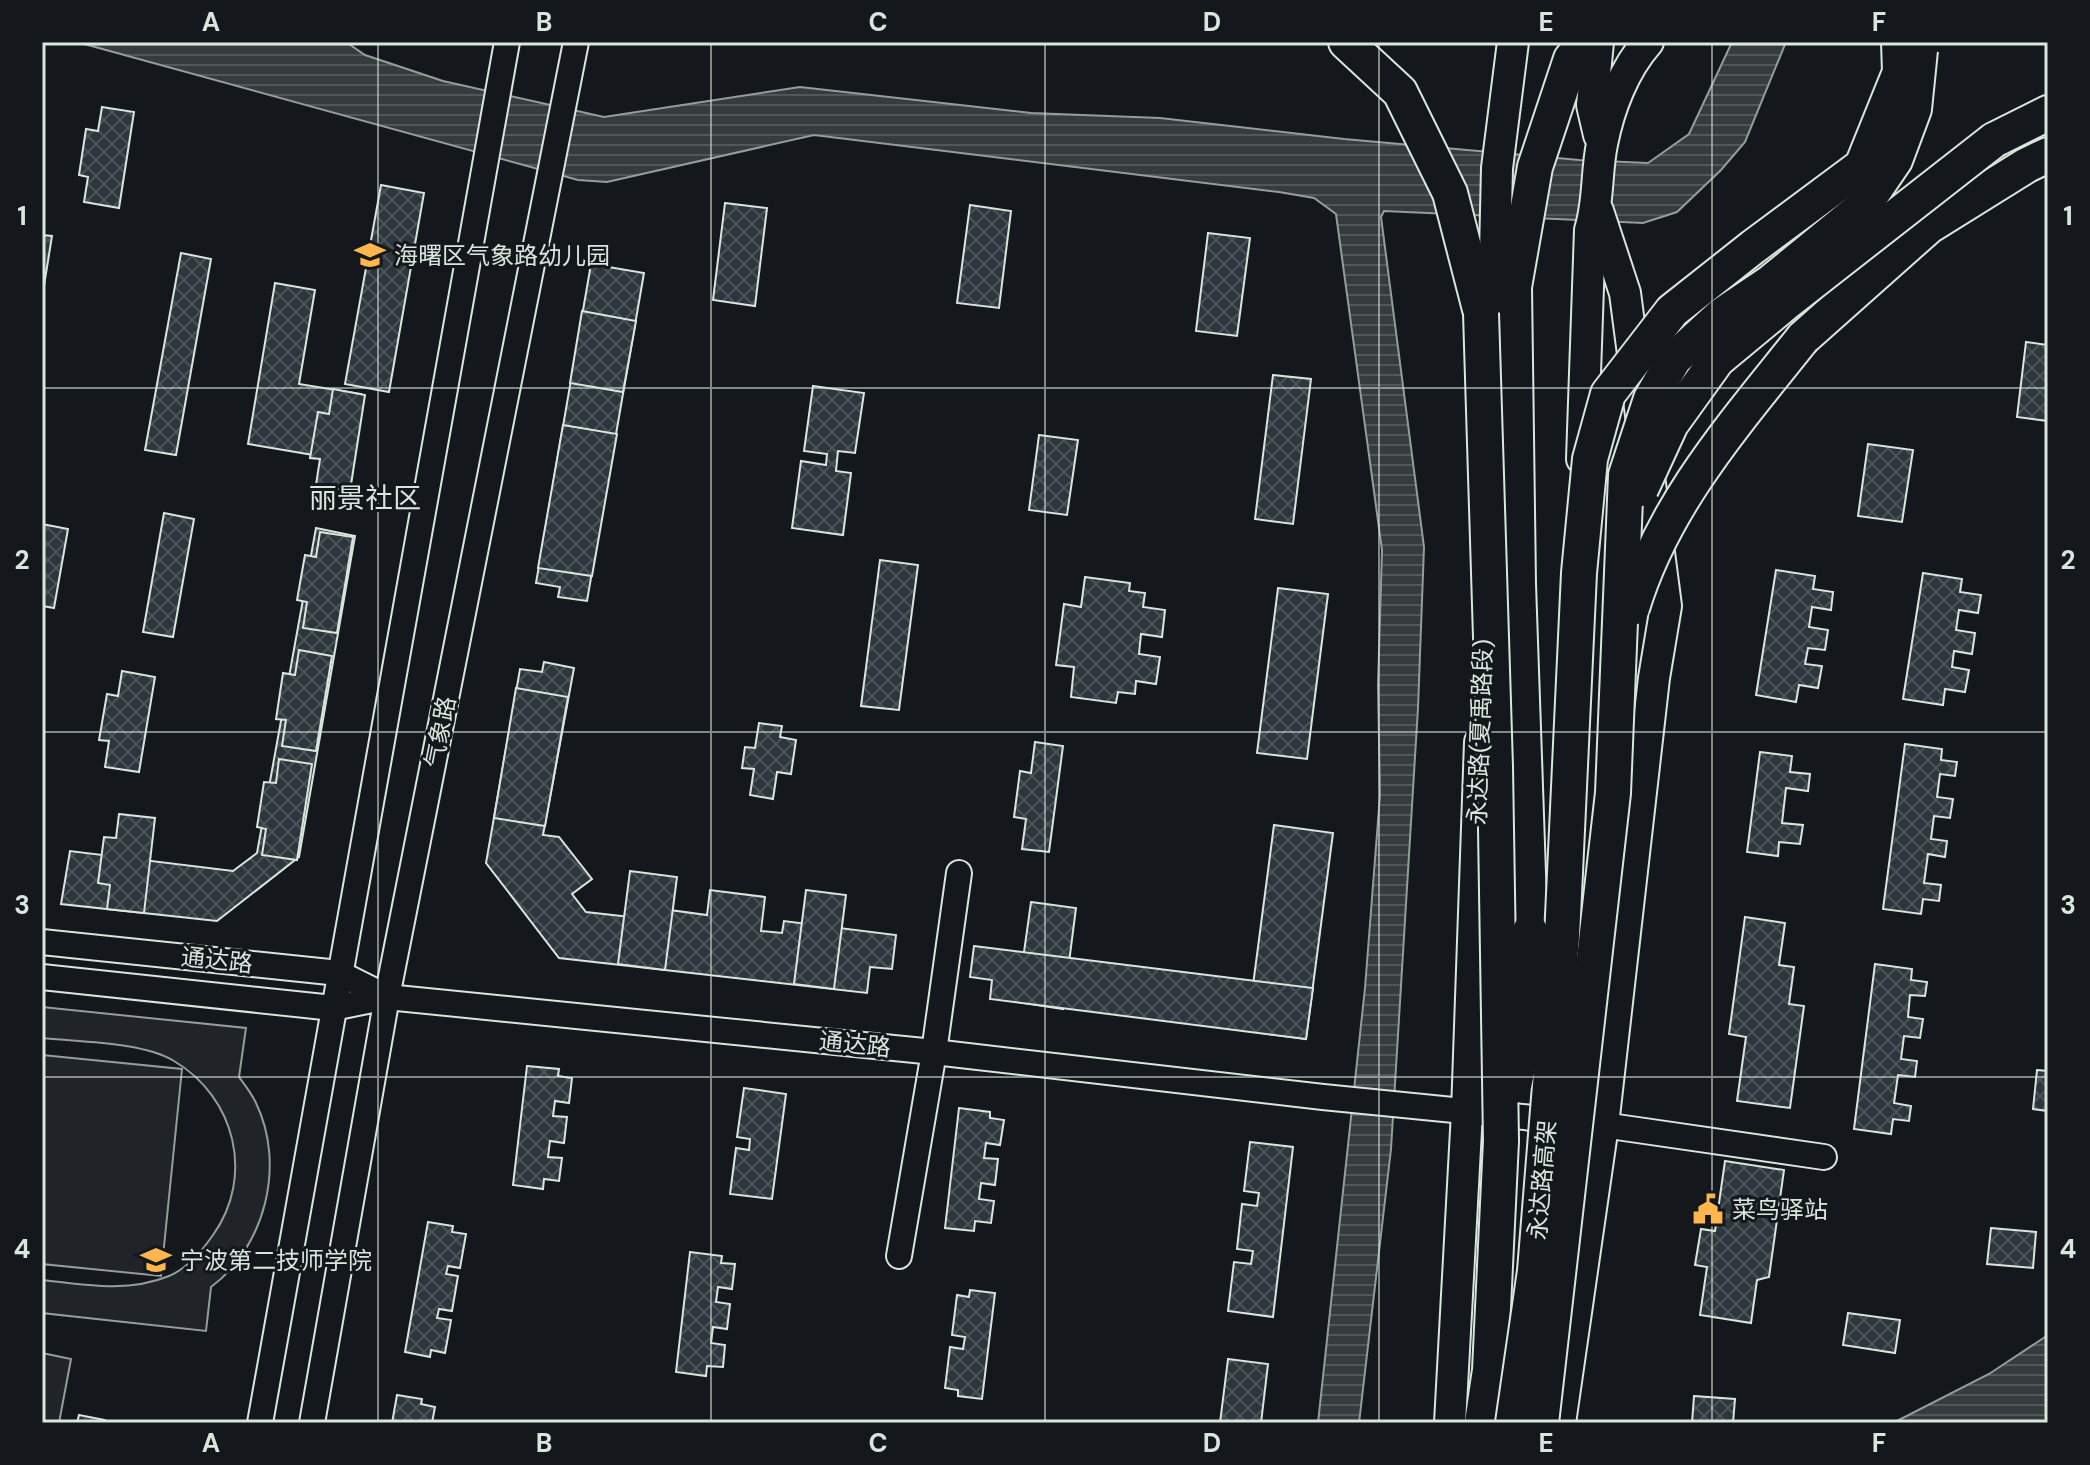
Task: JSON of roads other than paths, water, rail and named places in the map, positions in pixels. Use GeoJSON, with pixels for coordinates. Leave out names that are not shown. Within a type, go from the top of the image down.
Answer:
{"type":"FeatureCollection","features":[{"type":"Feature","properties":{"kind":"highway"},"geometry":{"type":"LineString","coordinates":[[1346,42],[1400,92],[1450,193],[1481,313],[1495,767],[1501,1141]]}},
{"type":"Feature","properties":{"kind":"highway"},"geometry":{"type":"LineString","coordinates":[[1501,1141],[1525,1035],[1530,931],[1518,584],[1514,287],[1535,167],[1571,59],[1585,42]]}},
{"type":"Feature","properties":{"kind":"highway"},"geometry":{"type":"LineString","coordinates":[[1562,937],[1579,573],[1590,459],[1608,394],[1672,311],[1862,166],[1900,72],[1899,42]]}},
{"type":"Feature","properties":{"kind":"highway"},"geometry":{"type":"LineString","coordinates":[[1541,1423],[1613,793],[1626,475],[1651,399],[1674,359],[1722,315],[1771,282],[1863,207],[1895,160],[1914,109],[1920,42]]}},
{"type":"Feature","properties":{"kind":"highway"},"geometry":{"type":"LineString","coordinates":[[1625,526],[1671,424],[1717,360],[1994,140],[2048,113]]}},
{"type":"Feature","properties":{"kind":"highway"},"geometry":{"type":"LineString","coordinates":[[1562,937],[1611,678],[1641,576],[1701,466],[1803,338],[1929,226],[2048,155]]}},
{"type":"Feature","properties":{"kind":"highway","name":"永达路高架"},"geometry":{"type":"LineString","coordinates":[[1513,1423],[1535,1271],[1562,937]]}},
{"type":"Feature","properties":{"kind":"highway","name":"永达路高架"},"geometry":{"type":"LineString","coordinates":[[1482,1423],[1490,1370],[1501,1141]]}},
{"type":"Feature","properties":{"kind":"main road","name":"永达路(夏禹路段)"},"geometry":{"type":"LineString","coordinates":[[1450,1423],[1467,1112],[1497,168],[1513,42]]}},
{"type":"Feature","properties":{"kind":"main road"},"geometry":{"type":"LineString","coordinates":[[1598,42],[1592,105],[1602,145]]}},
{"type":"Feature","properties":{"kind":"main road"},"geometry":{"type":"LineString","coordinates":[[1528,1423],[1558,1121],[1593,219],[1602,145],[1613,104],[1636,56],[1648,42]]}},
{"type":"Feature","properties":{"kind":"main road"},"geometry":{"type":"LineString","coordinates":[[1560,1423],[1603,1125],[1654,678],[1666,606],[1625,293],[1593,219]]}},
{"type":"Feature","properties":{"kind":"street"},"geometry":{"type":"LineString","coordinates":[[260,1423],[507,42]]}},
{"type":"Feature","properties":{"kind":"street","name":"气象路"},"geometry":{"type":"LineString","coordinates":[[312,1423],[387,997],[576,42]]}},
{"type":"Feature","properties":{"kind":"street"},"geometry":{"type":"LineString","coordinates":[[899,1256],[934,1052],[959,873]]}},
{"type":"Feature","properties":{"kind":"street","name":"通达路"},"geometry":{"type":"LineString","coordinates":[[42,942],[339,973],[387,997]]}},
{"type":"Feature","properties":{"kind":"street","name":"通达路"},"geometry":{"type":"LineString","coordinates":[[42,977],[333,1008],[387,997],[934,1052],[1323,1097],[1603,1125],[1824,1157]]}},
{"type":"Feature","properties":{"kind":"place","name":"海曙区气象路幼儿园"},"geometry":{"type":"Point","coordinates":[370,255]}},
{"type":"Feature","properties":{"kind":"place","name":"菜鸟驿站"},"geometry":{"type":"Point","coordinates":[1708,1209]}},
{"type":"Feature","properties":{"kind":"place","name":"宁波第二技师学院"},"geometry":{"type":"Point","coordinates":[156,1260]}},
{"type":"Feature","properties":{"kind":"district","name":"丽景社区"},"geometry":{"type":"Point","coordinates":[365,498]}}]}
